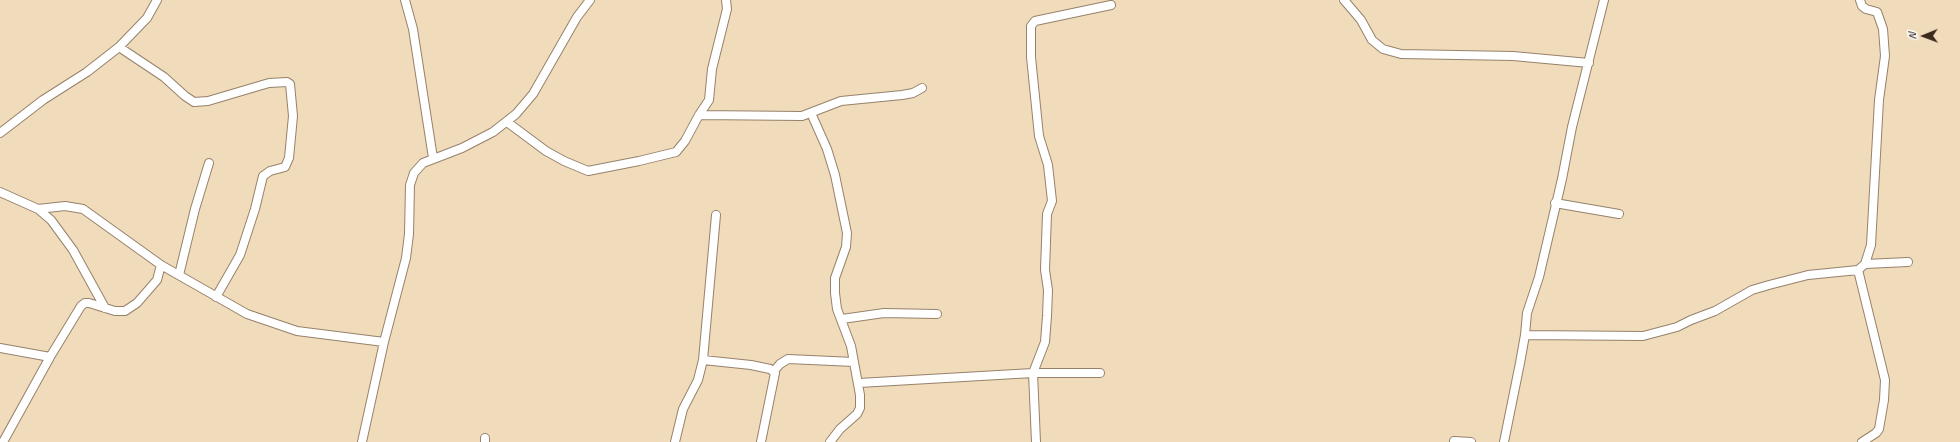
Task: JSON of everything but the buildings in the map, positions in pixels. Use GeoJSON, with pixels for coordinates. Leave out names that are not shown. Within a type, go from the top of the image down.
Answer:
{"type":"FeatureCollection","features":[{"type":"Feature","properties":{"kind":"street"},"geometry":{"type":"LineString","coordinates":[[0,133],[43,100],[87,72],[119,47],[147,18],[157,0]]}},
{"type":"Feature","properties":{"kind":"street"},"geometry":{"type":"LineString","coordinates":[[405,0],[413,29],[433,158]]}},
{"type":"Feature","properties":{"kind":"street"},"geometry":{"type":"LineString","coordinates":[[362,442],[384,342],[406,258],[409,234],[410,185],[414,173],[419,166],[433,158],[462,148],[493,132],[507,122],[533,94],[577,17],[590,0]]}},
{"type":"Feature","properties":{"kind":"street"},"geometry":{"type":"LineString","coordinates":[[507,122],[546,151],[581,169],[594,171],[676,152],[685,141],[709,100],[712,69],[726,9],[726,0]]}},
{"type":"Feature","properties":{"kind":"street"},"geometry":{"type":"LineString","coordinates":[[1344,0],[1360,20],[1372,40],[1383,49],[1401,54],[1499,56],[1589,63]]}},
{"type":"Feature","properties":{"kind":"street"},"geometry":{"type":"LineString","coordinates":[[1504,442],[1525,335],[1527,313],[1538,277],[1604,0]]}},
{"type":"Feature","properties":{"kind":"street"},"geometry":{"type":"LineString","coordinates":[[1860,0],[1866,9],[1877,12],[1883,29],[1885,56],[1879,100],[1871,245],[1861,267],[1885,380],[1884,400],[1879,429],[1876,434],[1862,442]]}},
{"type":"Feature","properties":{"kind":"street"},"geometry":{"type":"LineString","coordinates":[[1036,442],[1033,373],[1044,342],[1047,316],[1048,290],[1045,270],[1047,214],[1052,201],[1048,165],[1039,136],[1031,56],[1031,26],[1034,21],[1111,5]]}},
{"type":"Feature","properties":{"kind":"street"},"geometry":{"type":"LineString","coordinates":[[119,47],[164,77],[194,102],[208,101],[269,83],[287,82],[290,84],[293,116],[288,158],[285,167],[270,171],[263,176],[255,209],[240,255],[216,297]]}},
{"type":"Feature","properties":{"kind":"street"},"geometry":{"type":"LineString","coordinates":[[699,115],[780,115],[796,117],[811,113],[841,101],[902,95],[913,93],[922,88]]}},
{"type":"Feature","properties":{"kind":"street"},"geometry":{"type":"LineString","coordinates":[[811,113],[827,149],[833,169],[847,233],[846,247],[835,278],[837,304],[851,346],[859,383],[860,408],[857,414],[840,429],[830,442]]}},
{"type":"Feature","properties":{"kind":"street"},"geometry":{"type":"LineString","coordinates":[[179,275],[195,209],[209,163]]}},
{"type":"Feature","properties":{"kind":"street"},"geometry":{"type":"LineString","coordinates":[[0,192],[38,209],[52,220],[74,250],[105,308]]}},
{"type":"Feature","properties":{"kind":"street"},"geometry":{"type":"LineString","coordinates":[[1556,203],[1619,214]]}},
{"type":"Feature","properties":{"kind":"street"},"geometry":{"type":"LineString","coordinates":[[38,209],[65,206],[84,209],[161,265],[247,314],[297,331],[384,342]]}},
{"type":"Feature","properties":{"kind":"street"},"geometry":{"type":"LineString","coordinates":[[675,442],[683,409],[698,380],[703,360],[716,215]]}},
{"type":"Feature","properties":{"kind":"street"},"geometry":{"type":"LineString","coordinates":[[1525,335],[1643,336],[1677,327],[1715,311],[1752,290],[1769,284],[1808,275],[1908,262]]}},
{"type":"Feature","properties":{"kind":"street"},"geometry":{"type":"LineString","coordinates":[[3,436],[81,306],[85,303],[89,303],[115,312],[125,311],[138,303],[157,280],[161,265]]}},
{"type":"Feature","properties":{"kind":"street"},"geometry":{"type":"LineString","coordinates":[[842,319],[884,314],[937,314]]}},
{"type":"Feature","properties":{"kind":"street"},"geometry":{"type":"LineString","coordinates":[[0,348],[50,357]]}},
{"type":"Feature","properties":{"kind":"street"},"geometry":{"type":"LineString","coordinates":[[774,371],[780,364],[788,359],[854,362]]}},
{"type":"Feature","properties":{"kind":"street"},"geometry":{"type":"LineString","coordinates":[[703,360],[752,365],[774,371]]}},
{"type":"Feature","properties":{"kind":"street"},"geometry":{"type":"LineString","coordinates":[[761,442],[776,376],[774,371]]}},
{"type":"Feature","properties":{"kind":"street"},"geometry":{"type":"LineString","coordinates":[[859,383],[1033,373],[1100,373]]}},
{"type":"Feature","properties":{"kind":"street"},"geometry":{"type":"LineString","coordinates":[[1454,441],[1471,442]]}}]}
